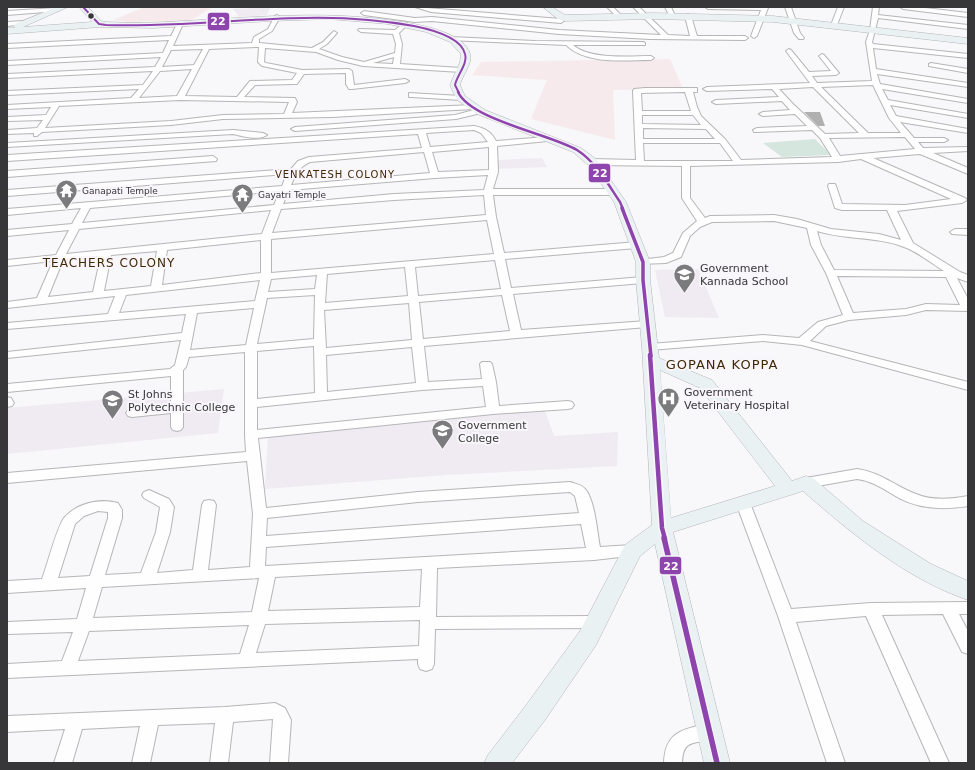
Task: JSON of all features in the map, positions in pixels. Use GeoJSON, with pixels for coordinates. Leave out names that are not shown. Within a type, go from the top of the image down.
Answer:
{"type":"FeatureCollection","features":[{"type":"Feature","properties":{"kind":"main road"},"geometry":{"type":"LineString","coordinates":[[83,7],[99,24],[102,24]]}},
{"type":"Feature","properties":{"kind":"main road"},"geometry":{"type":"LineString","coordinates":[[547,7],[563,20],[645,16],[762,19],[834,25],[968,41]]}},
{"type":"Feature","properties":{"kind":"main road"},"geometry":{"type":"LineString","coordinates":[[7,31],[60,9]]}},
{"type":"Feature","properties":{"kind":"main road"},"geometry":{"type":"LineString","coordinates":[[7,31],[102,24],[180,24],[234,17],[317,16],[364,17],[401,28],[426,29],[450,39],[462,48],[466,55],[455,85],[461,98],[477,109],[547,139],[577,150],[592,162],[620,202],[643,262],[643,280],[650,353],[662,528],[717,763]]}},
{"type":"Feature","properties":{"kind":"main road"},"geometry":{"type":"LineString","coordinates":[[650,353],[670,370],[688,375],[706,384],[796,485],[923,570],[968,591]]}},
{"type":"Feature","properties":{"kind":"main road"},"geometry":{"type":"LineString","coordinates":[[497,763],[536,712],[588,638],[632,552],[662,528],[743,504],[796,485]]}},
{"type":"Feature","properties":{"kind":"street"},"geometry":{"type":"LineString","coordinates":[[418,7],[431,10],[563,20],[559,32]]}},
{"type":"Feature","properties":{"kind":"street"},"geometry":{"type":"LineString","coordinates":[[610,7],[620,17]]}},
{"type":"Feature","properties":{"kind":"street"},"geometry":{"type":"LineString","coordinates":[[636,7],[666,37]]}},
{"type":"Feature","properties":{"kind":"street"},"geometry":{"type":"LineString","coordinates":[[668,7],[672,16]]}},
{"type":"Feature","properties":{"kind":"street"},"geometry":{"type":"LineString","coordinates":[[708,7],[765,8],[762,19],[754,36]]}},
{"type":"Feature","properties":{"kind":"street"},"geometry":{"type":"LineString","coordinates":[[788,7],[797,33],[801,38]]}},
{"type":"Feature","properties":{"kind":"street"},"geometry":{"type":"LineString","coordinates":[[834,25],[842,7]]}},
{"type":"Feature","properties":{"kind":"street"},"geometry":{"type":"LineString","coordinates":[[876,7],[869,46],[877,84],[893,118],[899,125],[904,126],[921,151],[968,171]]}},
{"type":"Feature","properties":{"kind":"street"},"geometry":{"type":"LineString","coordinates":[[903,7],[968,14]]}},
{"type":"Feature","properties":{"kind":"street"},"geometry":{"type":"LineString","coordinates":[[7,14],[60,9]]}},
{"type":"Feature","properties":{"kind":"street"},"geometry":{"type":"LineString","coordinates":[[688,16],[694,37]]}},
{"type":"Feature","properties":{"kind":"street"},"geometry":{"type":"LineString","coordinates":[[874,16],[968,27]]}},
{"type":"Feature","properties":{"kind":"street"},"geometry":{"type":"LineString","coordinates":[[277,17],[270,30],[256,38],[255,41],[261,49],[262,64],[302,72],[349,71],[350,84],[352,87],[405,81]]}},
{"type":"Feature","properties":{"kind":"street"},"geometry":{"type":"LineString","coordinates":[[364,17],[415,20],[429,19],[559,32],[666,37],[745,38]]}},
{"type":"Feature","properties":{"kind":"street"},"geometry":{"type":"LineString","coordinates":[[7,24],[24,23]]}},
{"type":"Feature","properties":{"kind":"street"},"geometry":{"type":"LineString","coordinates":[[133,100],[159,68],[170,48],[180,24]]}},
{"type":"Feature","properties":{"kind":"street"},"geometry":{"type":"LineString","coordinates":[[396,66],[399,44],[396,36],[401,28]]}},
{"type":"Feature","properties":{"kind":"street"},"geometry":{"type":"LineString","coordinates":[[559,32],[570,47],[584,53],[621,58],[652,58]]}},
{"type":"Feature","properties":{"kind":"street"},"geometry":{"type":"LineString","coordinates":[[314,49],[325,43],[334,33]]}},
{"type":"Feature","properties":{"kind":"street"},"geometry":{"type":"LineString","coordinates":[[7,46],[174,38]]}},
{"type":"Feature","properties":{"kind":"street"},"geometry":{"type":"LineString","coordinates":[[450,39],[535,43],[669,45]]}},
{"type":"Feature","properties":{"kind":"street"},"geometry":{"type":"LineString","coordinates":[[170,48],[260,46],[314,49],[340,59],[363,64],[461,70]]}},
{"type":"Feature","properties":{"kind":"street"},"geometry":{"type":"LineString","coordinates":[[869,46],[968,56]]}},
{"type":"Feature","properties":{"kind":"street"},"geometry":{"type":"LineString","coordinates":[[180,98],[207,47]]}},
{"type":"Feature","properties":{"kind":"street"},"geometry":{"type":"LineString","coordinates":[[788,51],[815,85],[865,135]]}},
{"type":"Feature","properties":{"kind":"street"},"geometry":{"type":"LineString","coordinates":[[927,78],[935,52]]}},
{"type":"Feature","properties":{"kind":"street"},"geometry":{"type":"LineString","coordinates":[[363,64],[397,54]]}},
{"type":"Feature","properties":{"kind":"street"},"geometry":{"type":"LineString","coordinates":[[7,63],[165,55]]}},
{"type":"Feature","properties":{"kind":"street"},"geometry":{"type":"LineString","coordinates":[[806,74],[836,73],[822,56]]}},
{"type":"Feature","properties":{"kind":"street"},"geometry":{"type":"LineString","coordinates":[[931,65],[968,71]]}},
{"type":"Feature","properties":{"kind":"street"},"geometry":{"type":"LineString","coordinates":[[7,76],[197,67]]}},
{"type":"Feature","properties":{"kind":"street"},"geometry":{"type":"LineString","coordinates":[[873,70],[968,85]]}},
{"type":"Feature","properties":{"kind":"street"},"geometry":{"type":"LineString","coordinates":[[223,117],[226,107],[253,83],[294,82],[302,72]]}},
{"type":"Feature","properties":{"kind":"street"},"geometry":{"type":"LineString","coordinates":[[707,89],[877,84],[968,101]]}},
{"type":"Feature","properties":{"kind":"street"},"geometry":{"type":"LineString","coordinates":[[7,93],[144,87]]}},
{"type":"Feature","properties":{"kind":"street"},"geometry":{"type":"LineString","coordinates":[[774,87],[784,99],[822,136],[838,159]]}},
{"type":"Feature","properties":{"kind":"street"},"geometry":{"type":"LineString","coordinates":[[640,162],[638,90],[692,91],[696,113],[722,141],[739,163]]}},
{"type":"Feature","properties":{"kind":"street"},"geometry":{"type":"LineString","coordinates":[[412,95],[461,98]]}},
{"type":"Feature","properties":{"kind":"street"},"geometry":{"type":"LineString","coordinates":[[7,107],[180,98],[292,100],[291,116],[297,131],[311,148]]}},
{"type":"Feature","properties":{"kind":"street"},"geometry":{"type":"LineString","coordinates":[[147,99],[150,102],[178,107]]}},
{"type":"Feature","properties":{"kind":"street"},"geometry":{"type":"LineString","coordinates":[[255,116],[262,99]]}},
{"type":"Feature","properties":{"kind":"street"},"geometry":{"type":"LineString","coordinates":[[716,102],[784,99]]}},
{"type":"Feature","properties":{"kind":"street"},"geometry":{"type":"LineString","coordinates":[[886,102],[968,116]]}},
{"type":"Feature","properties":{"kind":"street"},"geometry":{"type":"LineString","coordinates":[[32,143],[57,104]]}},
{"type":"Feature","properties":{"kind":"street"},"geometry":{"type":"LineString","coordinates":[[205,107],[226,107]]}},
{"type":"Feature","properties":{"kind":"street"},"geometry":{"type":"LineString","coordinates":[[7,132],[171,123],[223,117],[477,109]]}},
{"type":"Feature","properties":{"kind":"street"},"geometry":{"type":"LineString","coordinates":[[7,145],[233,132],[254,135],[456,117],[477,109]]}},
{"type":"Feature","properties":{"kind":"street"},"geometry":{"type":"LineString","coordinates":[[763,114],[797,112]]}},
{"type":"Feature","properties":{"kind":"street"},"geometry":{"type":"LineString","coordinates":[[639,113],[696,113]]}},
{"type":"Feature","properties":{"kind":"street"},"geometry":{"type":"LineString","coordinates":[[7,119],[49,117]]}},
{"type":"Feature","properties":{"kind":"street"},"geometry":{"type":"LineString","coordinates":[[893,118],[968,131]]}},
{"type":"Feature","properties":{"kind":"street"},"geometry":{"type":"LineString","coordinates":[[204,120],[204,134]]}},
{"type":"Feature","properties":{"kind":"street"},"geometry":{"type":"LineString","coordinates":[[640,126],[708,126]]}},
{"type":"Feature","properties":{"kind":"street"},"geometry":{"type":"LineString","coordinates":[[246,660],[259,618],[263,573],[259,542],[260,514],[258,482],[251,435],[251,348],[266,276],[266,237],[293,171],[301,163],[311,148],[421,131],[477,128],[486,132],[493,141],[494,172],[488,192],[491,217],[516,334]]}},
{"type":"Feature","properties":{"kind":"street"},"geometry":{"type":"LineString","coordinates":[[757,130],[814,128]]}},
{"type":"Feature","properties":{"kind":"street"},"geometry":{"type":"LineString","coordinates":[[421,131],[435,175]]}},
{"type":"Feature","properties":{"kind":"street"},"geometry":{"type":"LineString","coordinates":[[822,136],[865,135],[944,140]]}},
{"type":"Feature","properties":{"kind":"street"},"geometry":{"type":"LineString","coordinates":[[143,150],[147,137]]}},
{"type":"Feature","properties":{"kind":"street"},"geometry":{"type":"LineString","coordinates":[[7,158],[123,152],[221,144],[311,148],[427,150],[547,139]]}},
{"type":"Feature","properties":{"kind":"street"},"geometry":{"type":"LineString","coordinates":[[640,141],[722,141]]}},
{"type":"Feature","properties":{"kind":"street"},"geometry":{"type":"LineString","coordinates":[[207,177],[213,159],[221,144]]}},
{"type":"Feature","properties":{"kind":"street"},"geometry":{"type":"LineString","coordinates":[[592,162],[686,164],[739,163],[838,159],[921,151],[968,150]]}},
{"type":"Feature","properties":{"kind":"street"},"geometry":{"type":"LineString","coordinates":[[114,203],[114,184],[123,152]]}},
{"type":"Feature","properties":{"kind":"street"},"geometry":{"type":"LineString","coordinates":[[861,157],[965,201]]}},
{"type":"Feature","properties":{"kind":"street"},"geometry":{"type":"LineString","coordinates":[[7,174],[213,159]]}},
{"type":"Feature","properties":{"kind":"street"},"geometry":{"type":"LineString","coordinates":[[686,164],[686,198],[702,221]]}},
{"type":"Feature","properties":{"kind":"street"},"geometry":{"type":"LineString","coordinates":[[7,193],[293,171]]}},
{"type":"Feature","properties":{"kind":"street"},"geometry":{"type":"LineString","coordinates":[[7,212],[435,175],[494,172]]}},
{"type":"Feature","properties":{"kind":"street"},"geometry":{"type":"LineString","coordinates":[[832,186],[839,207],[905,208],[965,201]]}},
{"type":"Feature","properties":{"kind":"street"},"geometry":{"type":"LineString","coordinates":[[7,234],[206,213],[394,197],[488,192],[613,192]]}},
{"type":"Feature","properties":{"kind":"street"},"geometry":{"type":"LineString","coordinates":[[41,302],[59,258],[87,205]]}},
{"type":"Feature","properties":{"kind":"street"},"geometry":{"type":"LineString","coordinates":[[891,208],[909,246]]}},
{"type":"Feature","properties":{"kind":"street"},"geometry":{"type":"LineString","coordinates":[[7,263],[107,252],[491,217]]}},
{"type":"Feature","properties":{"kind":"street"},"geometry":{"type":"LineString","coordinates":[[643,262],[666,260],[677,254],[686,235],[702,221],[710,219],[774,218],[797,222],[841,234],[879,237],[909,246],[953,274],[968,279]]}},
{"type":"Feature","properties":{"kind":"street"},"geometry":{"type":"LineString","coordinates":[[811,227],[816,244],[831,274],[849,317]]}},
{"type":"Feature","properties":{"kind":"street"},"geometry":{"type":"LineString","coordinates":[[955,232],[968,232]]}},
{"type":"Feature","properties":{"kind":"street"},"geometry":{"type":"LineString","coordinates":[[7,305],[266,276],[637,245]]}},
{"type":"Feature","properties":{"kind":"street"},"geometry":{"type":"LineString","coordinates":[[156,289],[162,248]]}},
{"type":"Feature","properties":{"kind":"street"},"geometry":{"type":"LineString","coordinates":[[98,295],[107,252]]}},
{"type":"Feature","properties":{"kind":"street"},"geometry":{"type":"LineString","coordinates":[[410,263],[422,386]]}},
{"type":"Feature","properties":{"kind":"street"},"geometry":{"type":"LineString","coordinates":[[321,396],[319,307],[322,271]]}},
{"type":"Feature","properties":{"kind":"street"},"geometry":{"type":"LineString","coordinates":[[831,274],[953,274]]}},
{"type":"Feature","properties":{"kind":"street"},"geometry":{"type":"LineString","coordinates":[[802,342],[822,324],[849,317],[906,312],[926,307],[968,308],[953,274]]}},
{"type":"Feature","properties":{"kind":"street"},"geometry":{"type":"LineString","coordinates":[[319,307],[643,280]]}},
{"type":"Feature","properties":{"kind":"street"},"geometry":{"type":"LineString","coordinates":[[7,326],[192,310],[320,292]]}},
{"type":"Feature","properties":{"kind":"street"},"geometry":{"type":"LineString","coordinates":[[112,317],[121,293]]}},
{"type":"Feature","properties":{"kind":"street"},"geometry":{"type":"LineString","coordinates":[[177,427],[177,370],[180,367],[184,354],[186,336],[192,310]]}},
{"type":"Feature","properties":{"kind":"street"},"geometry":{"type":"LineString","coordinates":[[184,354],[251,348],[418,343],[647,324]]}},
{"type":"Feature","properties":{"kind":"street"},"geometry":{"type":"LineString","coordinates":[[7,355],[186,336]]}},
{"type":"Feature","properties":{"kind":"street"},"geometry":{"type":"LineString","coordinates":[[650,353],[763,338],[802,342],[968,386]]}},
{"type":"Feature","properties":{"kind":"street"},"geometry":{"type":"LineString","coordinates":[[486,364],[490,382],[493,410]]}},
{"type":"Feature","properties":{"kind":"street"},"geometry":{"type":"LineString","coordinates":[[7,388],[159,374],[177,370]]}},
{"type":"Feature","properties":{"kind":"street"},"geometry":{"type":"LineString","coordinates":[[251,404],[422,386],[490,382]]}},
{"type":"Feature","properties":{"kind":"street"},"geometry":{"type":"LineString","coordinates":[[251,435],[493,410],[568,405]]}},
{"type":"Feature","properties":{"kind":"street"},"geometry":{"type":"LineString","coordinates":[[132,413],[177,408]]}},
{"type":"Feature","properties":{"kind":"street"},"geometry":{"type":"LineString","coordinates":[[7,478],[253,456]]}},
{"type":"Feature","properties":{"kind":"street"},"geometry":{"type":"LineString","coordinates":[[796,485],[857,474],[872,476],[906,496],[919,500],[953,504],[968,501]]}},
{"type":"Feature","properties":{"kind":"street"},"geometry":{"type":"LineString","coordinates":[[260,514],[418,497],[570,487],[577,488],[581,492],[594,554]]}},
{"type":"Feature","properties":{"kind":"street"},"geometry":{"type":"LineString","coordinates":[[147,580],[163,532],[167,507],[164,502],[149,495]]}},
{"type":"Feature","properties":{"kind":"street"},"geometry":{"type":"LineString","coordinates":[[743,504],[786,616],[836,763]]}},
{"type":"Feature","properties":{"kind":"street"},"geometry":{"type":"LineString","coordinates":[[200,577],[209,505]]}},
{"type":"Feature","properties":{"kind":"street"},"geometry":{"type":"LineString","coordinates":[[48,585],[69,522],[79,512],[89,508],[106,506],[113,507],[115,510],[115,518],[83,625],[67,669]]}},
{"type":"Feature","properties":{"kind":"street"},"geometry":{"type":"LineString","coordinates":[[259,542],[587,518]]}},
{"type":"Feature","properties":{"kind":"street"},"geometry":{"type":"LineString","coordinates":[[7,587],[632,552]]}},
{"type":"Feature","properties":{"kind":"street"},"geometry":{"type":"LineString","coordinates":[[7,671],[246,660],[426,658],[430,564]]}},
{"type":"Feature","properties":{"kind":"street"},"geometry":{"type":"LineString","coordinates":[[948,608],[968,647]]}},
{"type":"Feature","properties":{"kind":"street"},"geometry":{"type":"LineString","coordinates":[[786,616],[871,609],[968,608]]}},
{"type":"Feature","properties":{"kind":"street"},"geometry":{"type":"LineString","coordinates":[[871,609],[940,763]]}},
{"type":"Feature","properties":{"kind":"street"},"geometry":{"type":"LineString","coordinates":[[7,628],[259,618],[427,618],[596,622]]}},
{"type":"Feature","properties":{"kind":"street"},"geometry":{"type":"LineString","coordinates":[[7,724],[267,712],[279,713],[282,720],[279,763]]}},
{"type":"Feature","properties":{"kind":"street"},"geometry":{"type":"LineString","coordinates":[[219,763],[225,715]]}},
{"type":"Feature","properties":{"kind":"street"},"geometry":{"type":"LineString","coordinates":[[141,763],[151,718]]}},
{"type":"Feature","properties":{"kind":"street"},"geometry":{"type":"LineString","coordinates":[[63,763],[76,721]]}},
{"type":"Feature","properties":{"kind":"street"},"geometry":{"type":"LineString","coordinates":[[673,763],[673,752],[676,745],[680,741],[685,737],[709,732]]}},
{"type":"Feature","properties":{"kind":"shaded area"},"geometry":{"type":"Polygon","coordinates":[[[145,7],[213,7],[191,20],[127,22],[113,20],[145,7]]]}},
{"type":"Feature","properties":{"kind":"shaded area"},"geometry":{"type":"Polygon","coordinates":[[[270,7],[267,15],[239,17],[233,9],[270,7]]]}},
{"type":"Feature","properties":{"kind":"shaded area"},"geometry":{"type":"Polygon","coordinates":[[[670,59],[683,89],[613,90],[615,140],[531,119],[547,80],[472,75],[481,62],[670,59]]]}},
{"type":"Feature","properties":{"kind":"shaded area"},"geometry":{"type":"Polygon","coordinates":[[[815,139],[831,155],[782,157],[763,143],[815,139]]]}},
{"type":"Feature","properties":{"kind":"shaded area"},"geometry":{"type":"Polygon","coordinates":[[[542,158],[547,167],[496,169],[498,160],[542,158]]]}},
{"type":"Feature","properties":{"kind":"shaded area","name":"Government Kannada School"},"geometry":{"type":"Polygon","coordinates":[[[698,269],[719,318],[665,317],[655,270],[698,269]]]}},
{"type":"Feature","properties":{"kind":"shaded area","name":"St Johns Polytechnic College"},"geometry":{"type":"Polygon","coordinates":[[[224,389],[218,433],[7,454],[7,408],[224,389]]]}},
{"type":"Feature","properties":{"kind":"shaded area","name":"Government College"},"geometry":{"type":"Polygon","coordinates":[[[544,408],[554,436],[618,432],[617,466],[446,475],[265,489],[268,433],[544,408]]]}},
{"type":"Feature","properties":{"kind":"building"},"geometry":{"type":"Polygon","coordinates":[[[804,112],[820,112],[825,126],[818,126],[804,112]]]}},
{"type":"Feature","properties":{"kind":"transit line","name":"22"},"geometry":{"type":"LineString","coordinates":[[83,7],[99,24],[106,25],[163,25],[271,18],[329,17],[388,21],[429,30],[454,40],[463,49],[466,58],[455,85],[461,98],[481,112],[577,150],[592,162],[620,202],[643,262],[643,280],[650,347],[662,528],[717,763]]}},
{"type":"Feature","properties":{"kind":"place","name":"Ganapati Temple"},"geometry":{"type":"Point","coordinates":[66,210]}},
{"type":"Feature","properties":{"kind":"place","name":"Gayatri Temple"},"geometry":{"type":"Point","coordinates":[243,214]}},
{"type":"Feature","properties":{"kind":"place","name":"Government Kannada School"},"geometry":{"type":"Point","coordinates":[684,294]}},
{"type":"Feature","properties":{"kind":"place","name":"Government Veterinary Hospital"},"geometry":{"type":"Point","coordinates":[669,418]}},
{"type":"Feature","properties":{"kind":"place","name":"St Johns Polytechnic College"},"geometry":{"type":"Point","coordinates":[113,420]}},
{"type":"Feature","properties":{"kind":"place","name":"Government College"},"geometry":{"type":"Point","coordinates":[442,450]}},
{"type":"Feature","properties":{"kind":"district","name":"VENKATESH COLONY"},"geometry":{"type":"Point","coordinates":[335,174]}},
{"type":"Feature","properties":{"kind":"district","name":"TEACHERS COLONY"},"geometry":{"type":"Point","coordinates":[109,263]}},
{"type":"Feature","properties":{"kind":"district","name":"GOPANA KOPPA"},"geometry":{"type":"Point","coordinates":[722,364]}}]}
